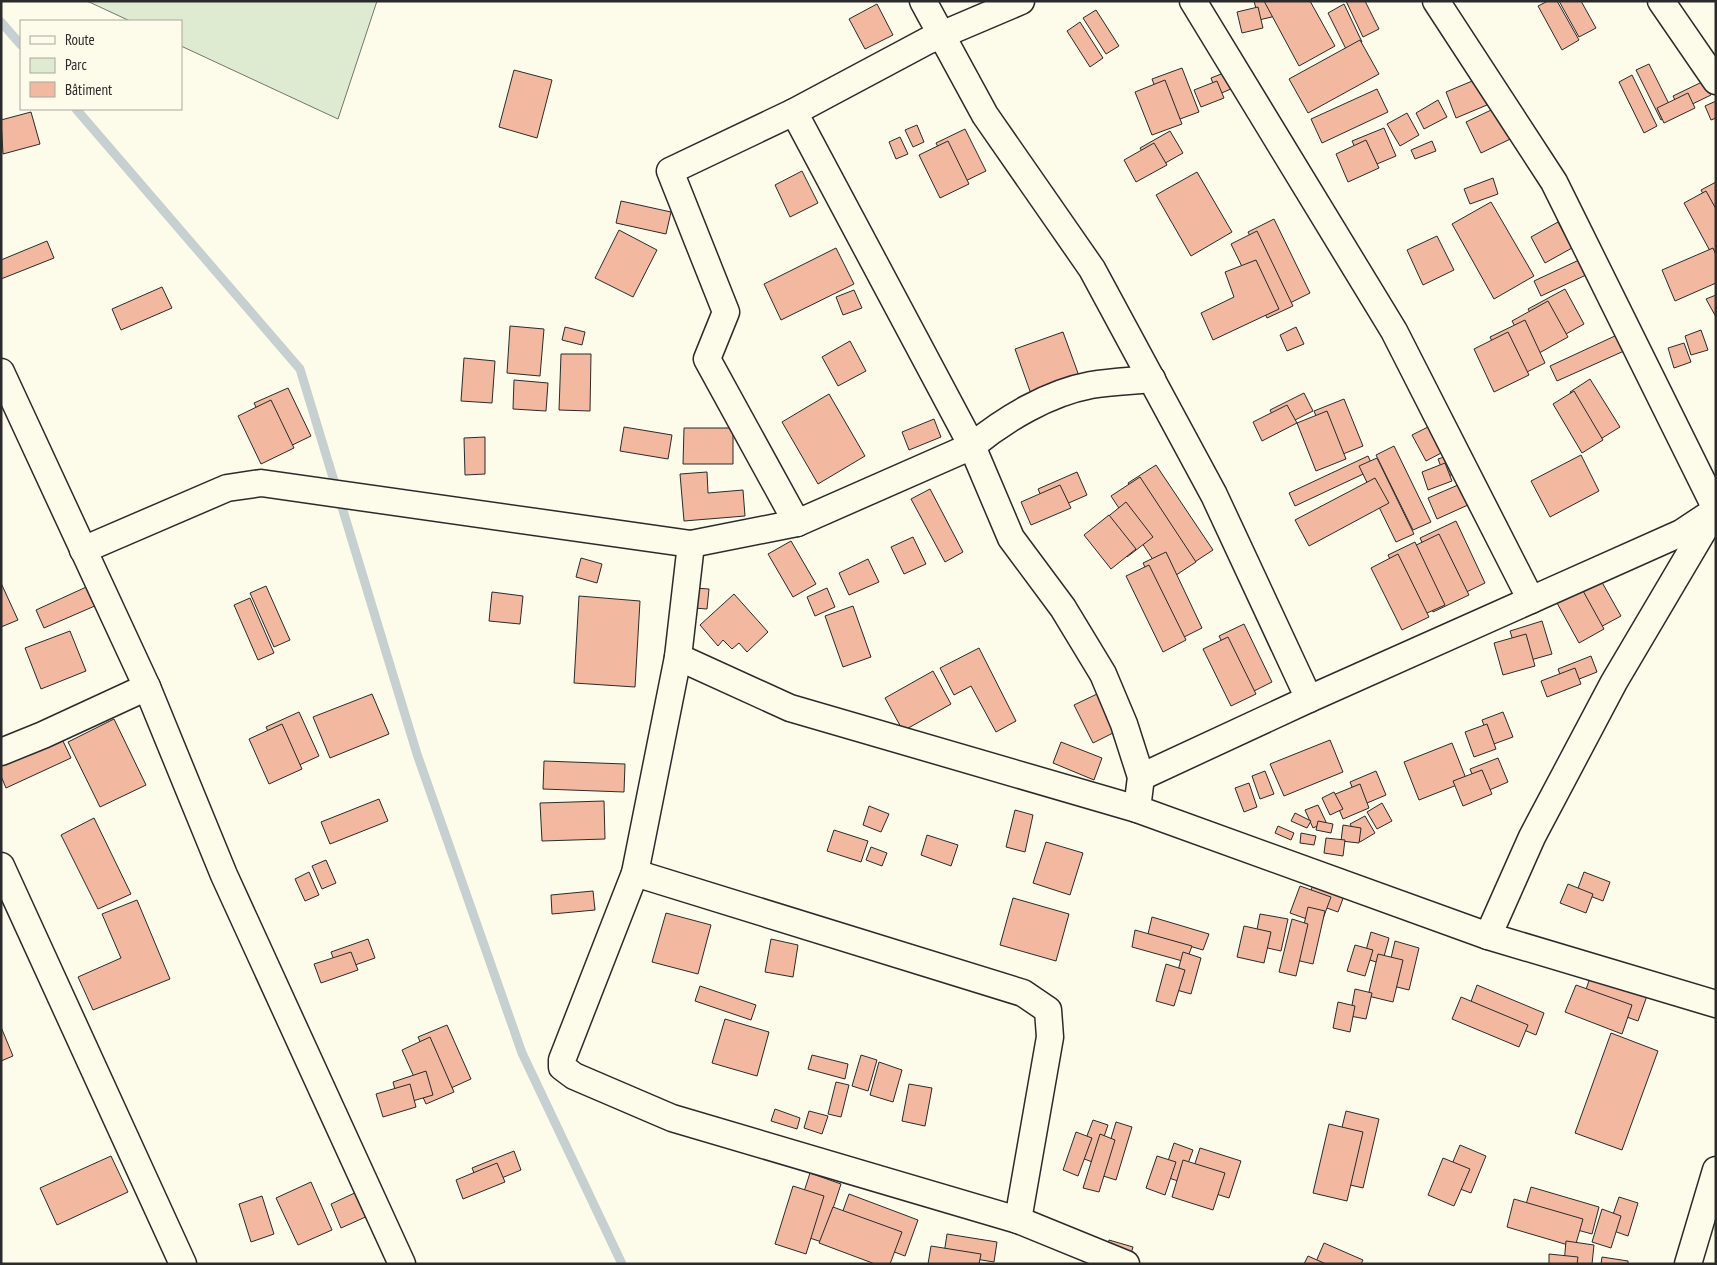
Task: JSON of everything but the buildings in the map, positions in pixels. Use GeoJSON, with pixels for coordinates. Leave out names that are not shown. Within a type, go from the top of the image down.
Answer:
{"type":"FeatureCollection","features":[{"type":"Feature","properties":{"kind":"street"},"geometry":{"type":"LineString","coordinates":[[923,1],[985,115],[1092,269],[1214,495],[1310,699]]}},
{"type":"Feature","properties":{"kind":"street"},"geometry":{"type":"LineString","coordinates":[[797,523],[707,359],[726,312],[670,171],[794,112],[940,35],[1021,1]]}},
{"type":"Feature","properties":{"kind":"street"},"geometry":{"type":"LineString","coordinates":[[1193,1],[1394,331],[1532,600]]}},
{"type":"Feature","properties":{"kind":"street"},"geometry":{"type":"LineString","coordinates":[[1436,1],[1554,182],[1716,510]]}},
{"type":"Feature","properties":{"kind":"street"},"geometry":{"type":"LineString","coordinates":[[1661,1],[1716,81]]}},
{"type":"Feature","properties":{"kind":"street"},"geometry":{"type":"LineString","coordinates":[[794,112],[972,446],[1011,538],[1063,608],[1103,674],[1124,724],[1141,777],[1137,809]]}},
{"type":"Feature","properties":{"kind":"street"},"geometry":{"type":"LineString","coordinates":[[1,372],[148,687],[224,875],[402,1264]]}},
{"type":"Feature","properties":{"kind":"street"},"geometry":{"type":"LineString","coordinates":[[83,550],[228,488],[261,483],[691,544],[797,523],[972,446],[994,428],[1054,396],[1090,385],[1152,378]]}},
{"type":"Feature","properties":{"kind":"street"},"geometry":{"type":"LineString","coordinates":[[1141,777],[1681,533],[1716,510]]}},
{"type":"Feature","properties":{"kind":"street"},"geometry":{"type":"LineString","coordinates":[[1488,936],[1532,837],[1609,691],[1716,510]]}},
{"type":"Feature","properties":{"kind":"street"},"geometry":{"type":"LineString","coordinates":[[691,544],[678,658],[635,873],[562,1060],[562,1067],[566,1072],[672,1118],[1018,1220],[1126,1264]]}},
{"type":"Feature","properties":{"kind":"street"},"geometry":{"type":"LineString","coordinates":[[678,658],[790,708],[1137,809],[1488,936],[1716,1004]]}},
{"type":"Feature","properties":{"kind":"street"},"geometry":{"type":"LineString","coordinates":[[1,752],[148,687]]}},
{"type":"Feature","properties":{"kind":"street"},"geometry":{"type":"LineString","coordinates":[[1,866],[182,1264]]}},
{"type":"Feature","properties":{"kind":"street"},"geometry":{"type":"LineString","coordinates":[[635,873],[1023,993],[1048,1010],[1050,1037],[1018,1220]]}},
{"type":"Feature","properties":{"kind":"street"},"geometry":{"type":"LineString","coordinates":[[1688,1264],[1716,1170]]}},
{"type":"Feature","properties":{"kind":"green space"},"geometry":{"type":"Polygon","coordinates":[[[87,1],[377,1],[338,119],[182,46],[182,20],[128,20],[87,1]]]}},
{"type":"Feature","properties":{"kind":"waterway"},"geometry":{"type":"LineString","coordinates":[[1,22],[20,44]]}},
{"type":"Feature","properties":{"kind":"waterway"},"geometry":{"type":"LineString","coordinates":[[77,110],[300,369],[417,754],[522,1053],[622,1264]]}}]}
